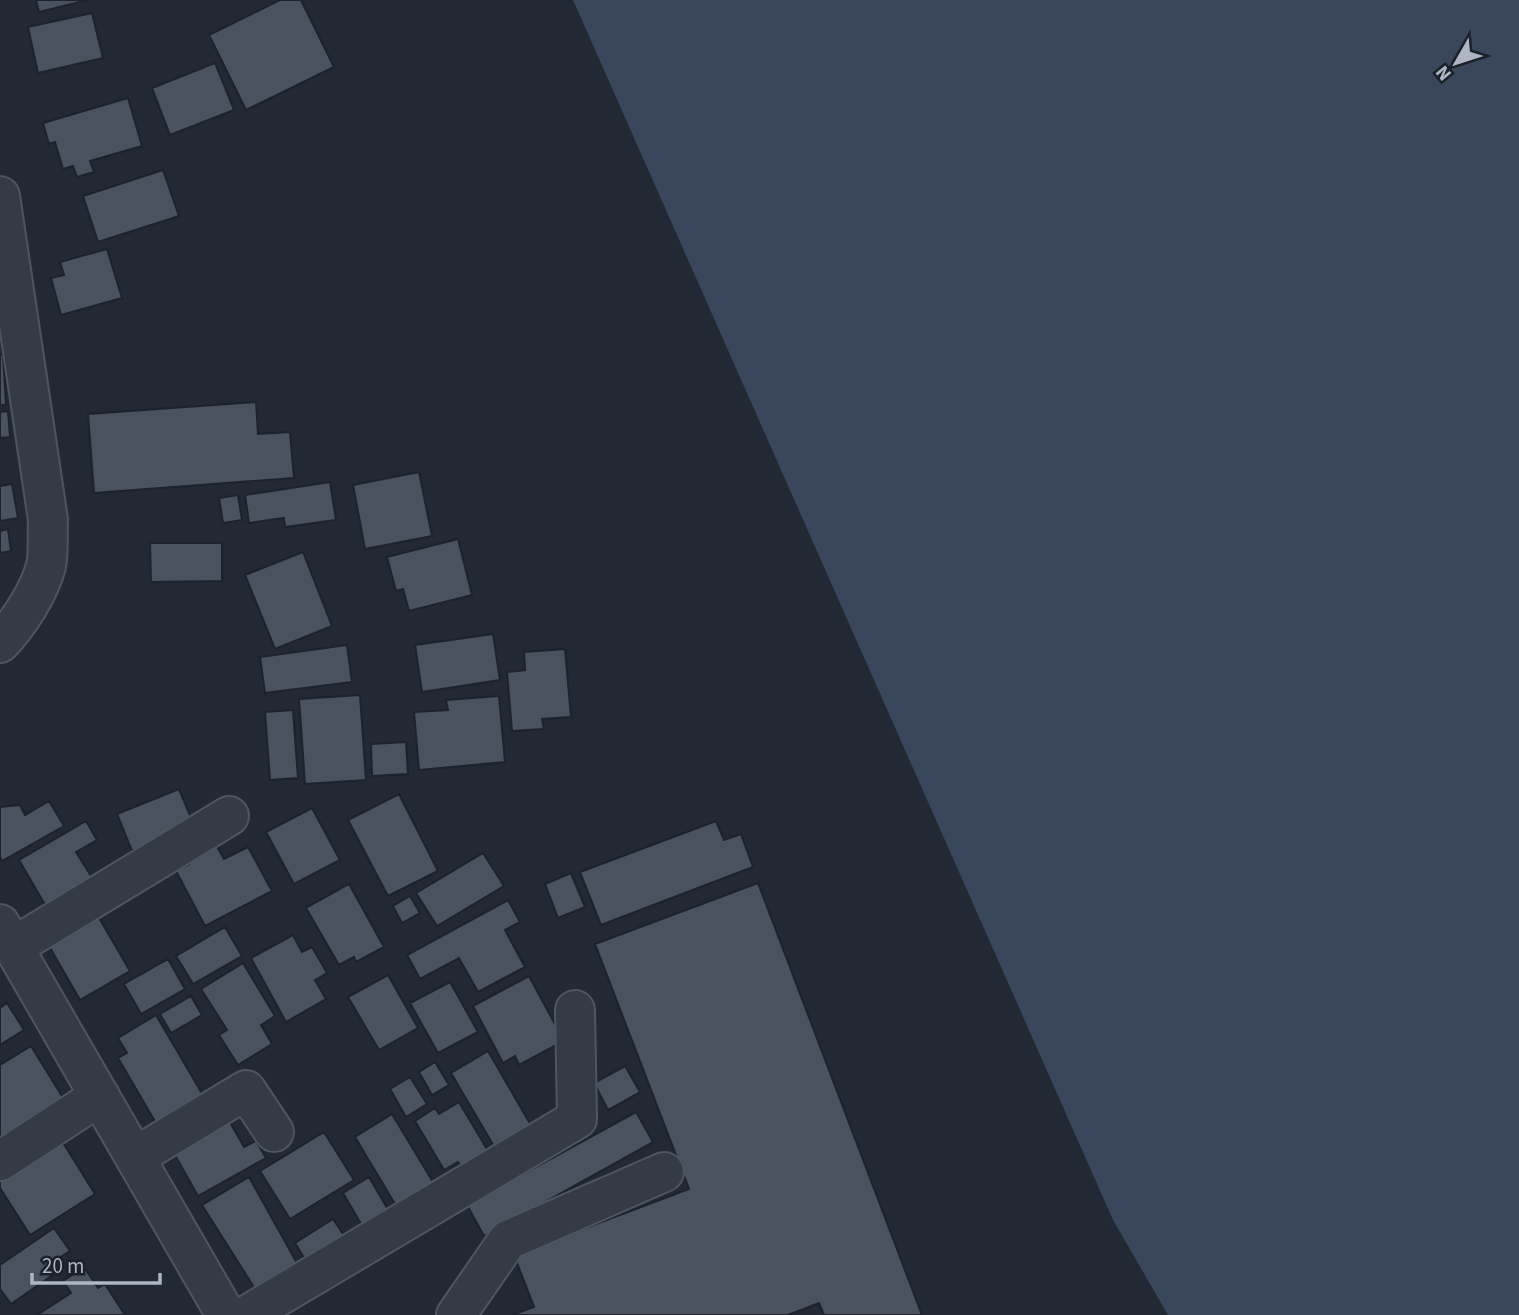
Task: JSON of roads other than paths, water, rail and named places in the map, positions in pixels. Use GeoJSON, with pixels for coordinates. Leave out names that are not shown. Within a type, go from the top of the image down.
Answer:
{"type":"FeatureCollection","features":[{"type":"Feature","properties":{"kind":"street"},"geometry":{"type":"LineString","coordinates":[[0,196],[10,327],[45,488],[48,520],[46,565],[30,601],[0,643]]}},
{"type":"Feature","properties":{"kind":"street"},"geometry":{"type":"LineString","coordinates":[[226,1315],[100,1096],[10,956],[229,816]]}},
{"type":"Feature","properties":{"kind":"street"},"geometry":{"type":"LineString","coordinates":[[247,1315],[578,1119],[575,1010]]}},
{"type":"Feature","properties":{"kind":"street"},"geometry":{"type":"LineString","coordinates":[[135,1157],[246,1090],[274,1132]]}},
{"type":"Feature","properties":{"kind":"street"},"geometry":{"type":"LineString","coordinates":[[0,1160],[100,1096]]}},
{"type":"Feature","properties":{"kind":"street"},"geometry":{"type":"LineString","coordinates":[[456,1315],[508,1240],[664,1172]]}},
{"type":"Feature","properties":{"kind":"water"},"geometry":{"type":"Polygon","coordinates":[[[573,0],[1519,0],[1519,1315],[1168,1315],[1113,1220],[573,0]]]}}]}
